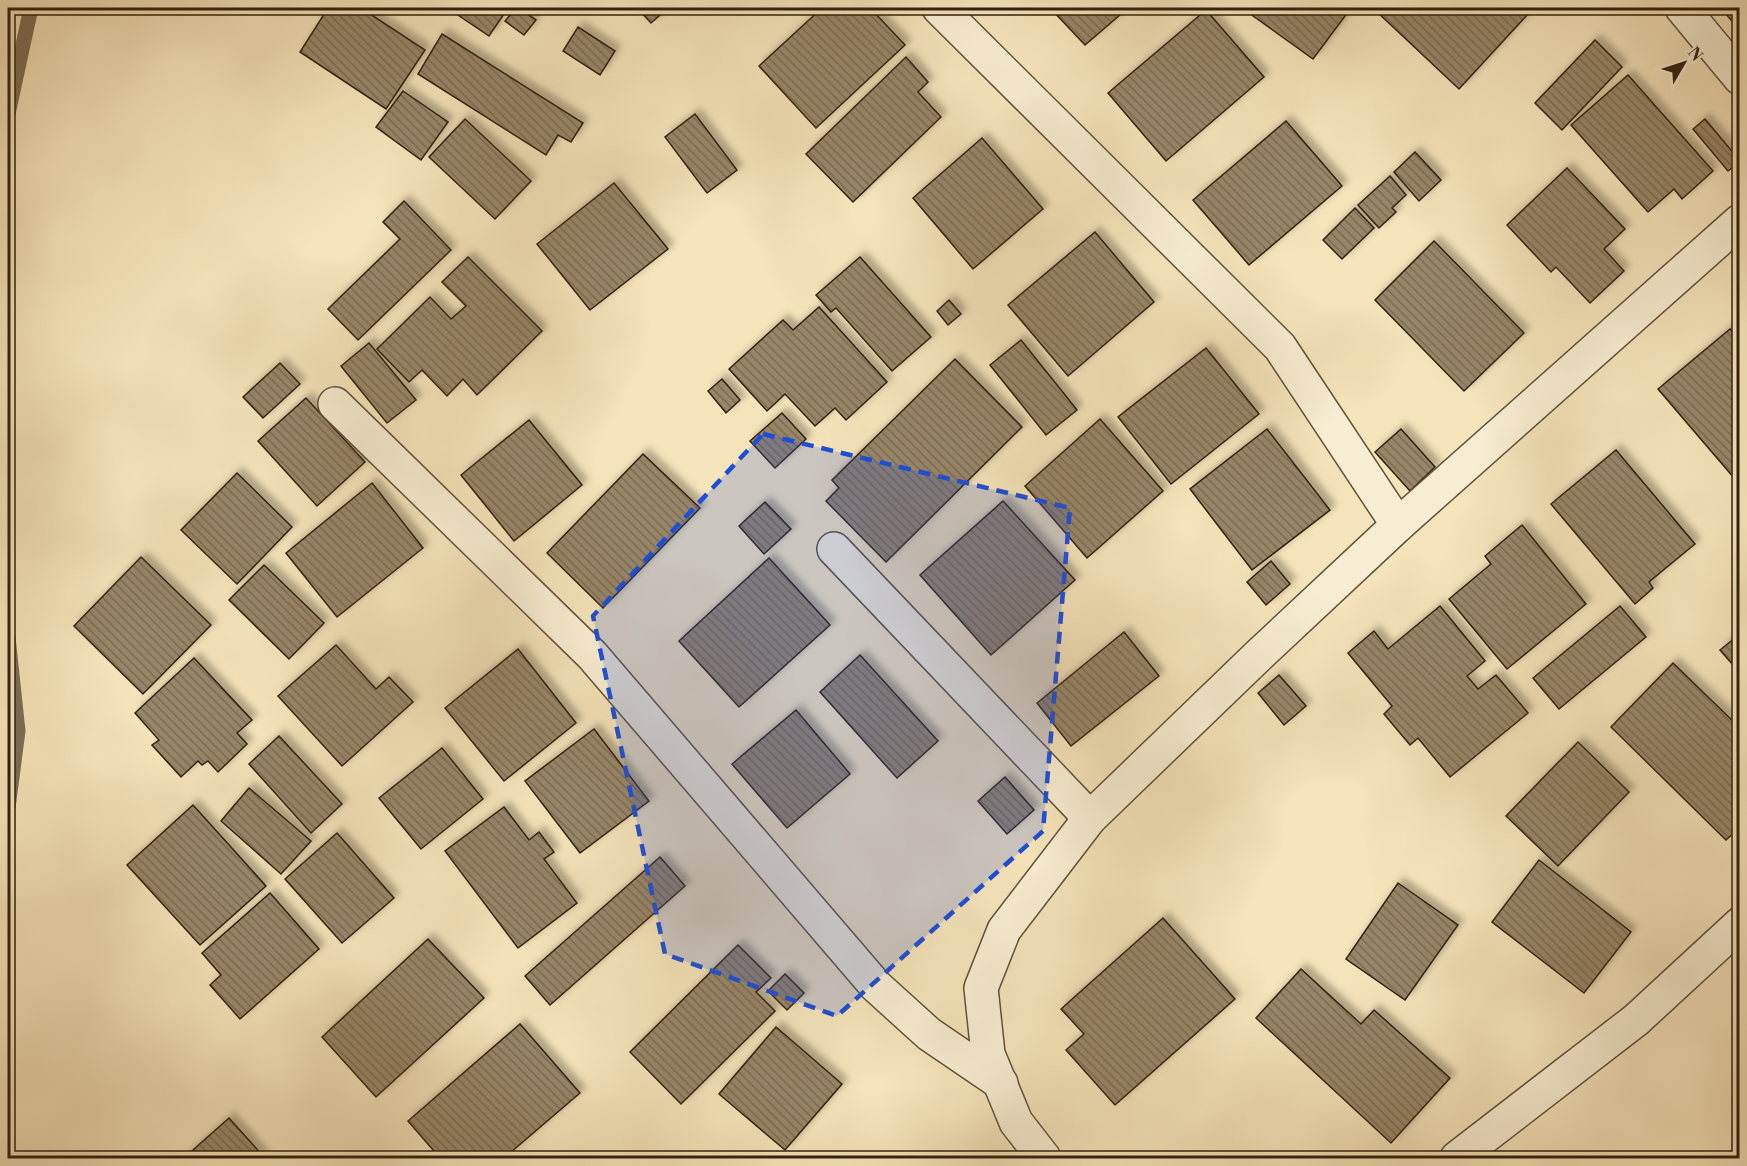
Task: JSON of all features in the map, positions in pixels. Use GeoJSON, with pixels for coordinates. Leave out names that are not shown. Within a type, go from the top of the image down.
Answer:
{"type":"FeatureCollection","features":[{"type":"Feature","properties":{"kind":"street"},"geometry":{"type":"LineString","coordinates":[[939,8],[1280,346],[1398,525]]}},
{"type":"Feature","properties":{"kind":"street"},"geometry":{"type":"LineString","coordinates":[[1682,8],[1740,78]]}},
{"type":"Feature","properties":{"kind":"street"},"geometry":{"type":"LineString","coordinates":[[1044,1158],[1016,1122],[988,1054],[981,988],[1004,930],[1090,818],[1398,525],[1740,221]]}},
{"type":"Feature","properties":{"kind":"street"},"geometry":{"type":"LineString","coordinates":[[335,404],[592,655],[876,986],[929,1035],[1001,1083]]}},
{"type":"Feature","properties":{"kind":"street"},"geometry":{"type":"LineString","coordinates":[[834,549],[1090,818]]}},
{"type":"Feature","properties":{"kind":"street"},"geometry":{"type":"LineString","coordinates":[[1457,1158],[1636,1020],[1740,924]]}},
{"type":"Feature","properties":{"kind":"highlighted area"},"geometry":{"type":"Polygon","coordinates":[[[763,434],[1070,508],[1043,831],[837,1016],[665,954],[593,616],[763,434]]]}},
{"type":"Feature","properties":{"kind":"building"},"geometry":{"type":"Polygon","coordinates":[[[328,8],[361,8],[425,50],[386,109],[300,52],[328,8]]]}},
{"type":"Feature","properties":{"kind":"building"},"geometry":{"type":"Polygon","coordinates":[[[444,8],[460,8],[455,14],[444,8]]]}},
{"type":"Feature","properties":{"kind":"building"},"geometry":{"type":"Polygon","coordinates":[[[463,8],[508,8],[489,36],[458,15],[463,8]]]}},
{"type":"Feature","properties":{"kind":"building"},"geometry":{"type":"Polygon","coordinates":[[[516,8],[536,20],[524,35],[505,21],[516,8]]]}},
{"type":"Feature","properties":{"kind":"building"},"geometry":{"type":"Polygon","coordinates":[[[637,8],[668,8],[651,23],[637,8]]]}},
{"type":"Feature","properties":{"kind":"building"},"geometry":{"type":"Polygon","coordinates":[[[822,8],[870,8],[905,45],[816,128],[759,66],[822,8]]]}},
{"type":"Feature","properties":{"kind":"building"},"geometry":{"type":"Polygon","coordinates":[[[1057,8],[1128,8],[1085,45],[1053,11],[1057,8]]]}},
{"type":"Feature","properties":{"kind":"building"},"geometry":{"type":"Polygon","coordinates":[[[1242,8],[1351,8],[1313,59],[1242,8]]]}},
{"type":"Feature","properties":{"kind":"building"},"geometry":{"type":"Polygon","coordinates":[[[1379,8],[1522,8],[1528,14],[1459,89],[1376,11],[1379,8]]]}},
{"type":"Feature","properties":{"kind":"building"},"geometry":{"type":"Polygon","coordinates":[[[1534,8],[1546,8],[1541,14],[1534,8]]]}},
{"type":"Feature","properties":{"kind":"building"},"geometry":{"type":"Polygon","coordinates":[[[1721,8],[1740,8],[1740,31],[1721,8]]]}},
{"type":"Feature","properties":{"kind":"building"},"geometry":{"type":"Polygon","coordinates":[[[1206,10],[1264,77],[1166,161],[1108,93],[1206,10]]]}},
{"type":"Feature","properties":{"kind":"building"},"geometry":{"type":"Polygon","coordinates":[[[578,27],[615,51],[600,75],[563,51],[578,27]]]}},
{"type":"Feature","properties":{"kind":"building"},"geometry":{"type":"Polygon","coordinates":[[[442,34],[583,123],[571,142],[558,135],[546,155],[418,74],[442,34]]]}},
{"type":"Feature","properties":{"kind":"building"},"geometry":{"type":"Polygon","coordinates":[[[1595,40],[1622,67],[1562,130],[1535,103],[1595,40]]]}},
{"type":"Feature","properties":{"kind":"building"},"geometry":{"type":"Polygon","coordinates":[[[906,57],[928,82],[918,92],[941,117],[853,202],[806,154],[906,57]]]}},
{"type":"Feature","properties":{"kind":"building"},"geometry":{"type":"Polygon","coordinates":[[[1628,75],[1713,171],[1682,199],[1674,189],[1648,212],[1571,125],[1628,75]]]}},
{"type":"Feature","properties":{"kind":"building"},"geometry":{"type":"Polygon","coordinates":[[[403,91],[448,122],[421,160],[376,127],[403,91]]]}},
{"type":"Feature","properties":{"kind":"building"},"geometry":{"type":"Polygon","coordinates":[[[695,114],[737,170],[707,193],[665,137],[695,114]]]}},
{"type":"Feature","properties":{"kind":"building"},"geometry":{"type":"Polygon","coordinates":[[[465,119],[531,181],[495,219],[429,157],[465,119]]]}},
{"type":"Feature","properties":{"kind":"building"},"geometry":{"type":"Polygon","coordinates":[[[1705,119],[1740,161],[1728,171],[1693,129],[1705,119]]]}},
{"type":"Feature","properties":{"kind":"building"},"geometry":{"type":"Polygon","coordinates":[[[1286,121],[1342,186],[1249,265],[1193,200],[1286,121]]]}},
{"type":"Feature","properties":{"kind":"building"},"geometry":{"type":"Polygon","coordinates":[[[982,138],[1043,209],[973,269],[913,198],[982,138]]]}},
{"type":"Feature","properties":{"kind":"building"},"geometry":{"type":"Polygon","coordinates":[[[1415,152],[1441,180],[1419,201],[1394,172],[1415,152]]]}},
{"type":"Feature","properties":{"kind":"building"},"geometry":{"type":"Polygon","coordinates":[[[1567,168],[1625,229],[1604,249],[1624,271],[1590,303],[1556,267],[1551,272],[1507,225],[1567,168]]]}},
{"type":"Feature","properties":{"kind":"building"},"geometry":{"type":"Polygon","coordinates":[[[1390,176],[1406,195],[1392,208],[1396,212],[1379,228],[1358,205],[1390,176]]]}},
{"type":"Feature","properties":{"kind":"building"},"geometry":{"type":"Polygon","coordinates":[[[614,183],[668,249],[590,310],[537,244],[614,183]]]}},
{"type":"Feature","properties":{"kind":"building"},"geometry":{"type":"Polygon","coordinates":[[[404,201],[451,250],[358,340],[328,309],[400,239],[383,222],[404,201]]]}},
{"type":"Feature","properties":{"kind":"building"},"geometry":{"type":"Polygon","coordinates":[[[1355,208],[1374,228],[1342,259],[1323,240],[1355,208]]]}},
{"type":"Feature","properties":{"kind":"building"},"geometry":{"type":"Polygon","coordinates":[[[1095,232],[1154,302],[1068,376],[1008,305],[1095,232]]]}},
{"type":"Feature","properties":{"kind":"building"},"geometry":{"type":"Polygon","coordinates":[[[1434,241],[1524,333],[1464,391],[1375,300],[1434,241]]]}},
{"type":"Feature","properties":{"kind":"building"},"geometry":{"type":"Polygon","coordinates":[[[468,257],[542,331],[477,395],[463,379],[447,396],[422,370],[409,382],[377,349],[430,297],[451,319],[466,306],[442,282],[468,257]]]}},
{"type":"Feature","properties":{"kind":"building"},"geometry":{"type":"Polygon","coordinates":[[[860,257],[931,337],[892,371],[836,308],[831,312],[816,295],[860,257]]]}},
{"type":"Feature","properties":{"kind":"building"},"geometry":{"type":"Polygon","coordinates":[[[949,300],[961,314],[948,325],[937,311],[949,300]]]}},
{"type":"Feature","properties":{"kind":"building"},"geometry":{"type":"Polygon","coordinates":[[[819,307],[887,382],[846,420],[835,408],[815,426],[785,394],[767,411],[729,369],[783,320],[793,330],[819,307]]]}},
{"type":"Feature","properties":{"kind":"building"},"geometry":{"type":"Polygon","coordinates":[[[1730,329],[1740,340],[1740,485],[1658,389],[1730,329]]]}},
{"type":"Feature","properties":{"kind":"building"},"geometry":{"type":"Polygon","coordinates":[[[1021,340],[1077,410],[1046,435],[990,365],[1021,340]]]}},
{"type":"Feature","properties":{"kind":"building"},"geometry":{"type":"Polygon","coordinates":[[[369,343],[416,400],[387,423],[341,366],[369,343]]]}},
{"type":"Feature","properties":{"kind":"building"},"geometry":{"type":"Polygon","coordinates":[[[1206,348],[1259,414],[1171,484],[1118,417],[1206,348]]]}},
{"type":"Feature","properties":{"kind":"building"},"geometry":{"type":"Polygon","coordinates":[[[955,359],[1022,427],[886,562],[826,501],[839,488],[832,480],[955,359]]]}},
{"type":"Feature","properties":{"kind":"building"},"geometry":{"type":"Polygon","coordinates":[[[280,363],[300,384],[263,418],[243,397],[280,363]]]}},
{"type":"Feature","properties":{"kind":"building"},"geometry":{"type":"Polygon","coordinates":[[[722,379],[740,400],[726,413],[708,391],[722,379]]]}},
{"type":"Feature","properties":{"kind":"building"},"geometry":{"type":"Polygon","coordinates":[[[306,398],[365,462],[317,506],[258,441],[306,398]]]}},
{"type":"Feature","properties":{"kind":"building"},"geometry":{"type":"Polygon","coordinates":[[[782,413],[806,439],[775,468],[750,441],[782,413]]]}},
{"type":"Feature","properties":{"kind":"building"},"geometry":{"type":"Polygon","coordinates":[[[1100,419],[1163,491],[1087,558],[1025,486],[1100,419]]]}},
{"type":"Feature","properties":{"kind":"building"},"geometry":{"type":"Polygon","coordinates":[[[529,420],[582,485],[514,541],[461,475],[529,420]]]}},
{"type":"Feature","properties":{"kind":"building"},"geometry":{"type":"Polygon","coordinates":[[[1267,429],[1330,510],[1252,570],[1190,489],[1267,429]]]}},
{"type":"Feature","properties":{"kind":"building"},"geometry":{"type":"Polygon","coordinates":[[[1401,429],[1435,467],[1410,491],[1375,452],[1401,429]]]}},
{"type":"Feature","properties":{"kind":"building"},"geometry":{"type":"Polygon","coordinates":[[[1616,450],[1695,544],[1649,582],[1653,588],[1635,604],[1551,504],[1616,450]]]}},
{"type":"Feature","properties":{"kind":"building"},"geometry":{"type":"Polygon","coordinates":[[[643,454],[700,508],[603,608],[547,553],[643,454]]]}},
{"type":"Feature","properties":{"kind":"building"},"geometry":{"type":"Polygon","coordinates":[[[237,473],[292,527],[237,584],[181,530],[237,473]]]}},
{"type":"Feature","properties":{"kind":"building"},"geometry":{"type":"Polygon","coordinates":[[[372,483],[423,548],[337,617],[286,553],[372,483]]]}},
{"type":"Feature","properties":{"kind":"building"},"geometry":{"type":"Polygon","coordinates":[[[1003,501],[1075,580],[991,655],[920,575],[1003,501]]]}},
{"type":"Feature","properties":{"kind":"building"},"geometry":{"type":"Polygon","coordinates":[[[765,502],[791,529],[764,554],[739,526],[765,502]]]}},
{"type":"Feature","properties":{"kind":"building"},"geometry":{"type":"Polygon","coordinates":[[[1522,525],[1586,604],[1507,669],[1449,599],[1491,564],[1485,556],[1522,525]]]}},
{"type":"Feature","properties":{"kind":"building"},"geometry":{"type":"Polygon","coordinates":[[[141,557],[211,625],[143,694],[74,626],[141,557]]]}},
{"type":"Feature","properties":{"kind":"building"},"geometry":{"type":"Polygon","coordinates":[[[769,558],[830,625],[739,707],[679,641],[769,558]]]}},
{"type":"Feature","properties":{"kind":"building"},"geometry":{"type":"Polygon","coordinates":[[[1271,561],[1290,584],[1266,605],[1247,582],[1271,561]]]}},
{"type":"Feature","properties":{"kind":"building"},"geometry":{"type":"Polygon","coordinates":[[[264,565],[324,623],[289,659],[229,600],[264,565]]]}},
{"type":"Feature","properties":{"kind":"building"},"geometry":{"type":"Polygon","coordinates":[[[1440,606],[1485,661],[1467,676],[1478,689],[1496,675],[1528,713],[1450,777],[1418,738],[1410,745],[1384,714],[1392,706],[1348,653],[1374,631],[1388,649],[1440,606]]]}},
{"type":"Feature","properties":{"kind":"building"},"geometry":{"type":"Polygon","coordinates":[[[1620,606],[1646,637],[1559,709],[1533,678],[1620,606]]]}},
{"type":"Feature","properties":{"kind":"building"},"geometry":{"type":"Polygon","coordinates":[[[1124,632],[1159,676],[1071,746],[1037,703],[1124,632]]]}},
{"type":"Feature","properties":{"kind":"building"},"geometry":{"type":"Polygon","coordinates":[[[1740,634],[1740,673],[1720,650],[1740,634]]]}},
{"type":"Feature","properties":{"kind":"building"},"geometry":{"type":"Polygon","coordinates":[[[336,645],[376,689],[389,677],[413,702],[342,766],[278,696],[336,645]]]}},
{"type":"Feature","properties":{"kind":"building"},"geometry":{"type":"Polygon","coordinates":[[[518,649],[576,723],[504,781],[445,708],[518,649]]]}},
{"type":"Feature","properties":{"kind":"building"},"geometry":{"type":"Polygon","coordinates":[[[860,655],[938,741],[897,778],[820,692],[860,655]]]}},
{"type":"Feature","properties":{"kind":"building"},"geometry":{"type":"Polygon","coordinates":[[[194,658],[252,720],[237,733],[247,744],[218,772],[208,761],[202,765],[198,761],[181,777],[152,745],[159,740],[135,713],[194,658]]]}},
{"type":"Feature","properties":{"kind":"building"},"geometry":{"type":"Polygon","coordinates":[[[1673,663],[1740,728],[1740,827],[1726,840],[1611,727],[1673,663]]]}},
{"type":"Feature","properties":{"kind":"building"},"geometry":{"type":"Polygon","coordinates":[[[1279,675],[1306,706],[1284,725],[1258,693],[1279,675]]]}},
{"type":"Feature","properties":{"kind":"building"},"geometry":{"type":"Polygon","coordinates":[[[796,710],[850,774],[787,828],[732,764],[796,710]]]}},
{"type":"Feature","properties":{"kind":"building"},"geometry":{"type":"Polygon","coordinates":[[[594,729],[649,801],[580,853],[525,781],[594,729]]]}},
{"type":"Feature","properties":{"kind":"building"},"geometry":{"type":"Polygon","coordinates":[[[279,736],[342,804],[311,833],[249,764],[279,736]]]}},
{"type":"Feature","properties":{"kind":"building"},"geometry":{"type":"Polygon","coordinates":[[[1578,742],[1629,792],[1558,866],[1506,816],[1578,742]]]}},
{"type":"Feature","properties":{"kind":"building"},"geometry":{"type":"Polygon","coordinates":[[[442,748],[483,799],[421,849],[379,798],[442,748]]]}},
{"type":"Feature","properties":{"kind":"building"},"geometry":{"type":"Polygon","coordinates":[[[1005,777],[1034,810],[1007,834],[978,801],[1005,777]]]}},
{"type":"Feature","properties":{"kind":"building"},"geometry":{"type":"Polygon","coordinates":[[[249,788],[311,841],[281,874],[221,821],[249,788]]]}},
{"type":"Feature","properties":{"kind":"building"},"geometry":{"type":"Polygon","coordinates":[[[193,805],[266,886],[200,945],[127,865],[193,805]]]}},
{"type":"Feature","properties":{"kind":"building"},"geometry":{"type":"Polygon","coordinates":[[[504,807],[529,840],[539,832],[554,852],[544,859],[577,903],[518,948],[445,851],[504,807]]]}},
{"type":"Feature","properties":{"kind":"building"},"geometry":{"type":"Polygon","coordinates":[[[337,833],[394,898],[342,943],[285,879],[337,833]]]}},
{"type":"Feature","properties":{"kind":"building"},"geometry":{"type":"Polygon","coordinates":[[[660,857],[685,886],[550,1005],[525,976],[660,857]]]}},
{"type":"Feature","properties":{"kind":"building"},"geometry":{"type":"Polygon","coordinates":[[[1539,860],[1631,932],[1584,993],[1492,922],[1539,860]]]}},
{"type":"Feature","properties":{"kind":"building"},"geometry":{"type":"Polygon","coordinates":[[[1398,883],[1458,925],[1405,1000],[1346,959],[1398,883]]]}},
{"type":"Feature","properties":{"kind":"building"},"geometry":{"type":"Polygon","coordinates":[[[270,893],[319,949],[240,1019],[210,985],[221,975],[202,953],[270,893]]]}},
{"type":"Feature","properties":{"kind":"building"},"geometry":{"type":"Polygon","coordinates":[[[1163,918],[1235,999],[1115,1105],[1066,1050],[1084,1034],[1061,1009],[1163,918]]]}},
{"type":"Feature","properties":{"kind":"building"},"geometry":{"type":"Polygon","coordinates":[[[428,939],[484,998],[376,1097],[322,1037],[428,939]]]}},
{"type":"Feature","properties":{"kind":"building"},"geometry":{"type":"Polygon","coordinates":[[[738,945],[771,978],[756,992],[775,1011],[681,1104],[630,1052],[738,945]]]}},
{"type":"Feature","properties":{"kind":"building"},"geometry":{"type":"Polygon","coordinates":[[[1301,969],[1361,1024],[1374,1010],[1450,1078],[1391,1143],[1256,1018],[1301,969]]]}},
{"type":"Feature","properties":{"kind":"building"},"geometry":{"type":"Polygon","coordinates":[[[785,974],[804,993],[787,1010],[768,991],[785,974]]]}},
{"type":"Feature","properties":{"kind":"building"},"geometry":{"type":"Polygon","coordinates":[[[520,1024],[580,1093],[504,1158],[440,1158],[408,1121],[520,1024]]]}},
{"type":"Feature","properties":{"kind":"building"},"geometry":{"type":"Polygon","coordinates":[[[776,1027],[842,1084],[785,1150],[719,1094],[776,1027]]]}},
{"type":"Feature","properties":{"kind":"building"},"geometry":{"type":"Polygon","coordinates":[[[229,1118],[264,1157],[184,1158],[229,1118]]]}},
{"type":"Feature","properties":{"kind":"waterway"},"geometry":{"type":"LineString","coordinates":[[8,114],[31,8]]}},
{"type":"Feature","properties":{"kind":"waterway"},"geometry":{"type":"LineString","coordinates":[[8,637],[18,731],[8,808]]}}]}
